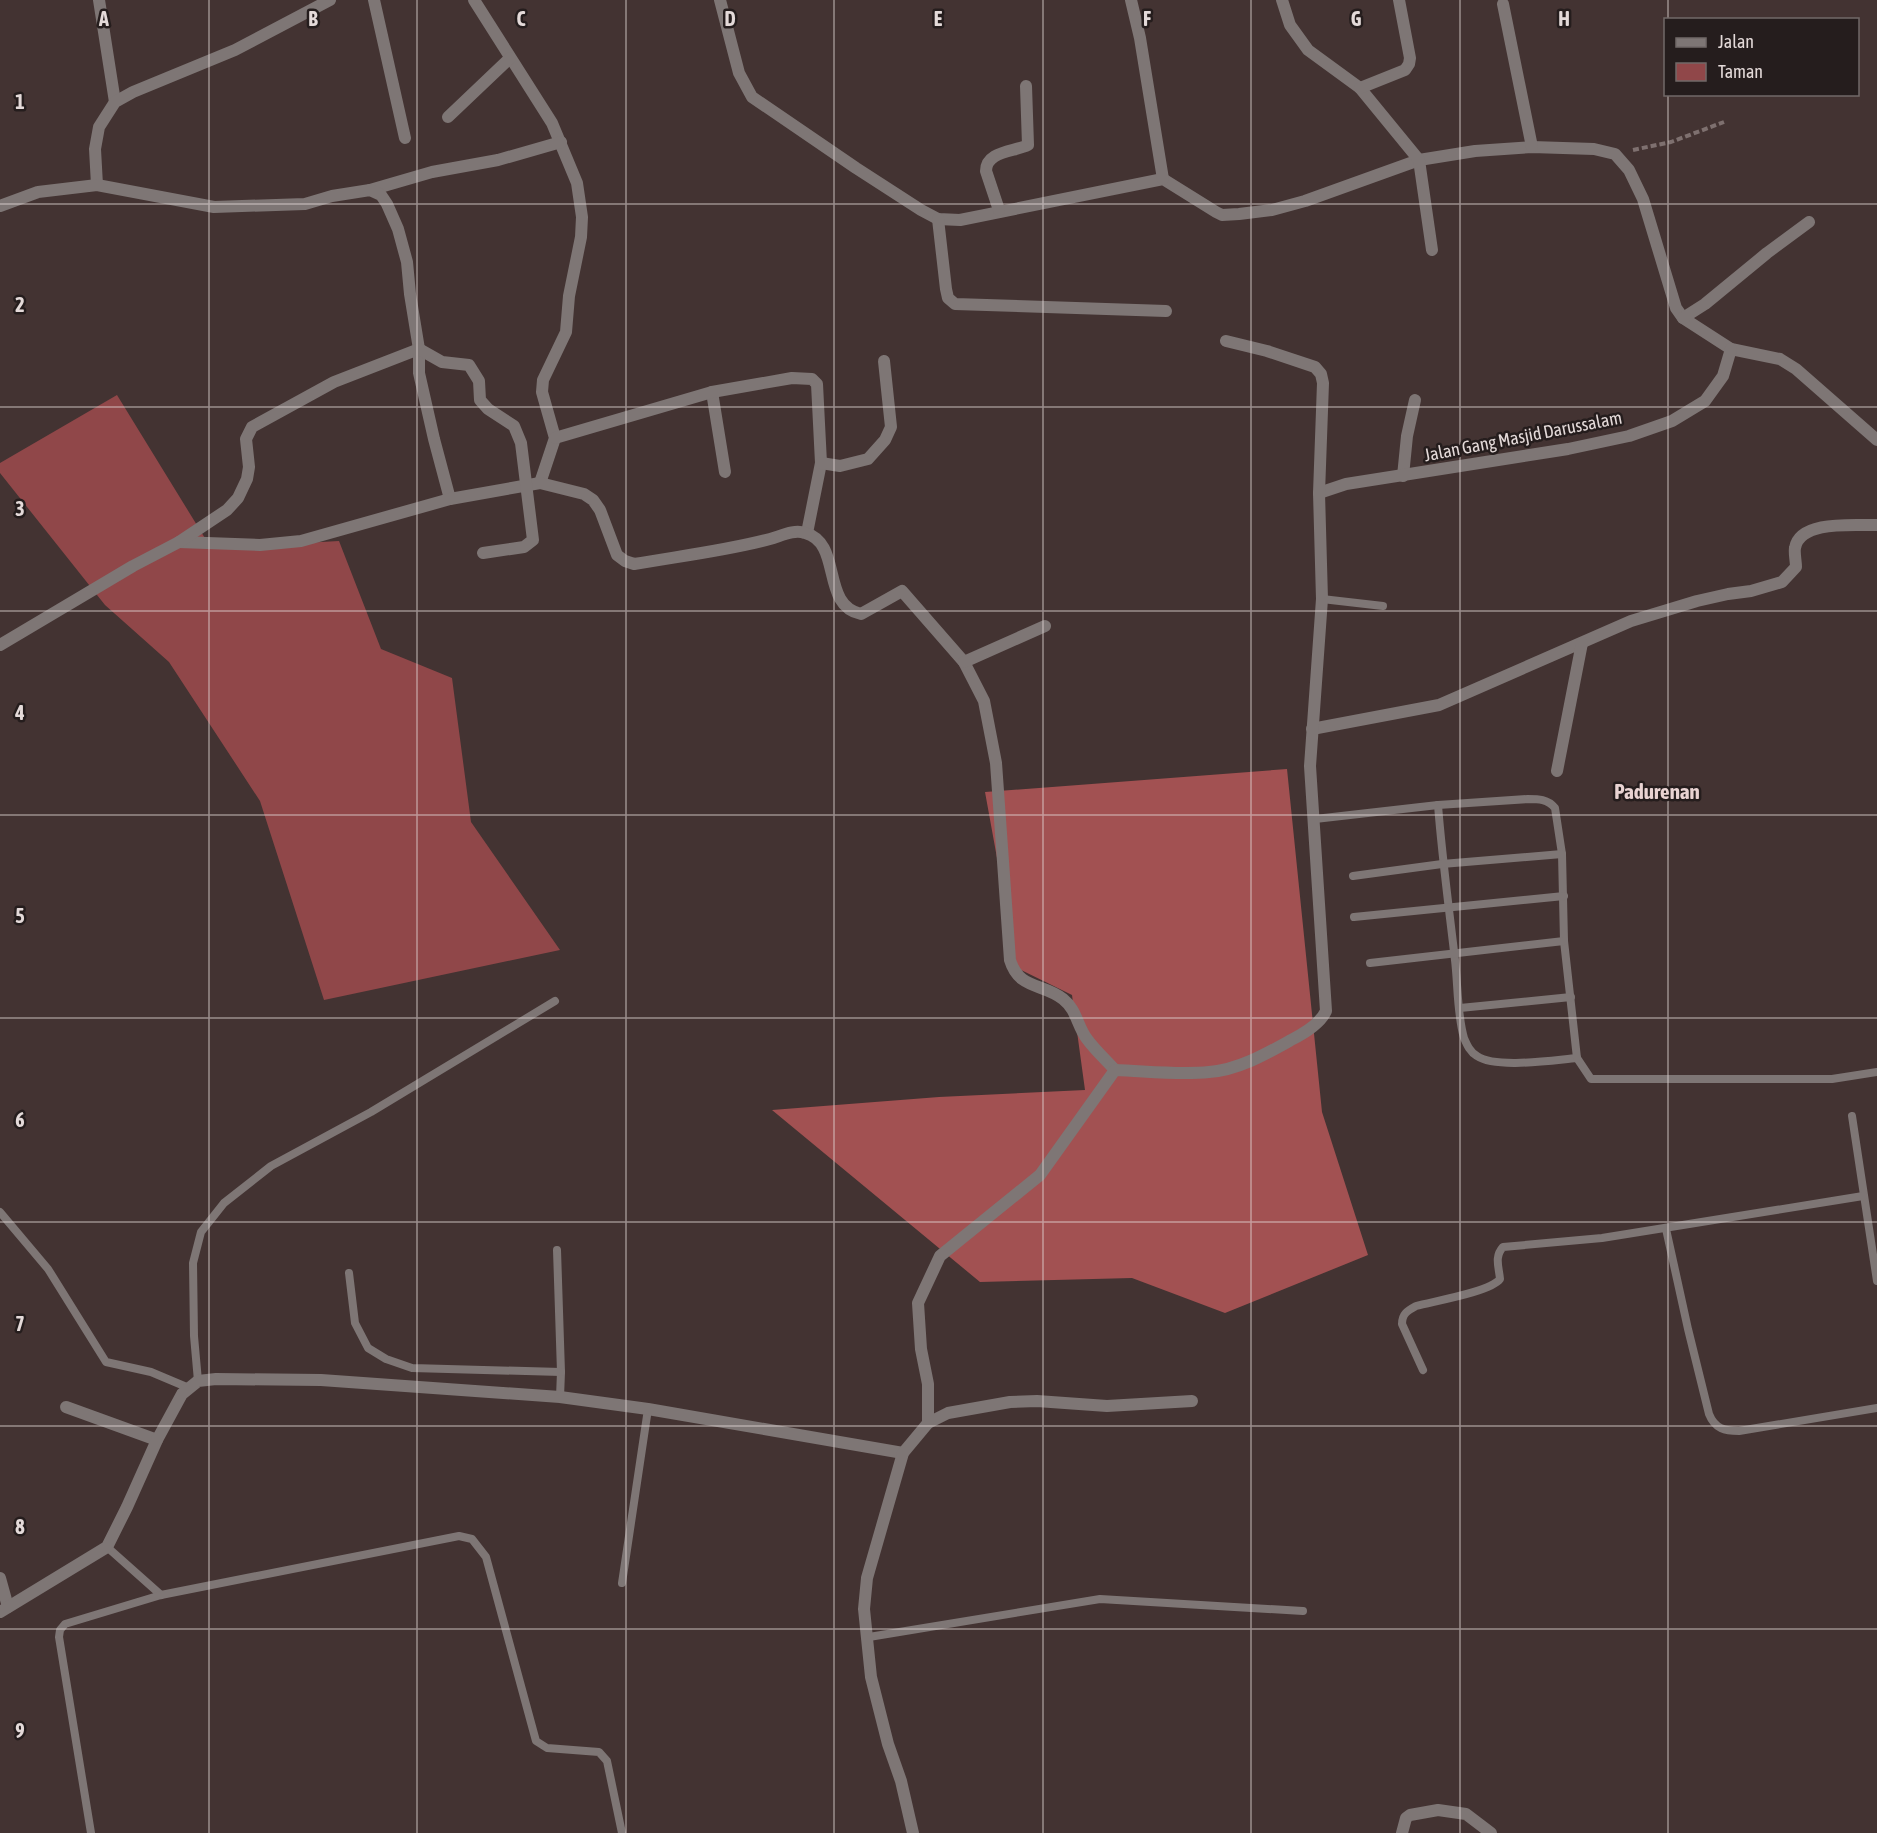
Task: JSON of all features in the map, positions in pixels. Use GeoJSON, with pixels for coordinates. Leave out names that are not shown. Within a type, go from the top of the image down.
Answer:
{"type":"FeatureCollection","features":[{"type":"Feature","properties":{"kind":"street"},"geometry":{"type":"LineString","coordinates":[[99,0],[115,102]]}},
{"type":"Feature","properties":{"kind":"street"},"geometry":{"type":"LineString","coordinates":[[97,185],[95,150],[99,127],[115,102],[133,92],[235,50],[330,0]]}},
{"type":"Feature","properties":{"kind":"street"},"geometry":{"type":"LineString","coordinates":[[374,0],[405,138]]}},
{"type":"Feature","properties":{"kind":"street"},"geometry":{"type":"LineString","coordinates":[[474,0],[552,123],[577,183],[581,227],[578,253],[571,279],[566,332],[543,380],[542,392],[555,438],[540,483]]}},
{"type":"Feature","properties":{"kind":"street"},"geometry":{"type":"LineString","coordinates":[[720,0],[739,73],[752,98],[856,168],[938,219],[960,220],[999,210],[1163,179],[1222,215],[1239,214],[1272,210],[1305,201],[1419,160],[1475,151],[1532,147],[1594,149],[1615,154],[1629,170],[1643,199],[1676,308],[1683,318],[1731,349],[1780,359],[1788,364],[1877,440]]}},
{"type":"Feature","properties":{"kind":"street"},"geometry":{"type":"LineString","coordinates":[[1131,0],[1140,38],[1163,179]]}},
{"type":"Feature","properties":{"kind":"street"},"geometry":{"type":"LineString","coordinates":[[1282,0],[1290,25],[1308,50],[1360,88],[1419,160],[1432,250]]}},
{"type":"Feature","properties":{"kind":"street"},"geometry":{"type":"LineString","coordinates":[[1360,88],[1404,70],[1409,64],[1410,58],[1399,0]]}},
{"type":"Feature","properties":{"kind":"street"},"geometry":{"type":"LineString","coordinates":[[1503,4],[1532,147]]}},
{"type":"Feature","properties":{"kind":"street"},"geometry":{"type":"LineString","coordinates":[[448,117],[510,58]]}},
{"type":"Feature","properties":{"kind":"street"},"geometry":{"type":"LineString","coordinates":[[999,210],[986,165],[992,157],[1028,145],[1026,86]]}},
{"type":"Feature","properties":{"kind":"street"},"geometry":{"type":"LineString","coordinates":[[0,206],[38,192],[97,185],[214,207],[305,204],[332,196],[370,190],[425,174],[498,160],[561,142]]}},
{"type":"Feature","properties":{"kind":"street"},"geometry":{"type":"LineString","coordinates":[[370,190],[381,195],[387,204],[398,229],[407,262],[419,349],[419,374],[450,499]]}},
{"type":"Feature","properties":{"kind":"street"},"geometry":{"type":"LineString","coordinates":[[938,219],[946,290],[948,298],[955,304],[1166,311]]}},
{"type":"Feature","properties":{"kind":"street"},"geometry":{"type":"LineString","coordinates":[[1683,318],[1705,304],[1809,222]]}},
{"type":"Feature","properties":{"kind":"street"},"geometry":{"type":"LineString","coordinates":[[179,542],[260,545],[300,541],[450,499],[540,483],[584,494],[592,500],[600,510],[617,555],[634,564],[737,547],[794,532],[807,533],[821,544],[829,558],[836,592],[846,608],[861,614],[902,591],[964,662],[984,701],[996,763],[1010,960],[1014,971],[1022,980],[1054,993],[1070,1005],[1086,1039],[1115,1070],[1210,1072],[1230,1068],[1263,1056],[1298,1036],[1323,1018],[1326,1011],[1310,766],[1322,599],[1319,493],[1324,393],[1321,374],[1315,368],[1267,351],[1226,341]]}},
{"type":"Feature","properties":{"kind":"street"},"geometry":{"type":"LineString","coordinates":[[419,349],[442,362],[469,365],[479,381],[480,400],[488,409],[514,426],[521,442],[533,540],[524,548],[483,553]]}},
{"type":"Feature","properties":{"kind":"street"},"geometry":{"type":"LineString","coordinates":[[0,645],[133,566],[179,542],[227,510],[238,498],[248,479],[246,439],[252,427],[334,382],[419,349]]}},
{"type":"Feature","properties":{"kind":"street","name":"Jalan Gang Masjid Darussalam"},"geometry":{"type":"LineString","coordinates":[[1319,493],[1346,484],[1568,449],[1629,436],[1672,421],[1705,401],[1723,376],[1731,349]]}},
{"type":"Feature","properties":{"kind":"street"},"geometry":{"type":"LineString","coordinates":[[821,463],[840,466],[868,459],[885,440],[891,427],[884,361]]}},
{"type":"Feature","properties":{"kind":"street"},"geometry":{"type":"LineString","coordinates":[[555,438],[712,392],[792,378],[812,379],[816,381],[821,463],[807,533]]}},
{"type":"Feature","properties":{"kind":"street"},"geometry":{"type":"LineString","coordinates":[[712,392],[725,472]]}},
{"type":"Feature","properties":{"kind":"street"},"geometry":{"type":"LineString","coordinates":[[1403,476],[1407,436],[1415,400]]}},
{"type":"Feature","properties":{"kind":"street"},"geometry":{"type":"LineString","coordinates":[[1312,729],[1439,705],[1631,621],[1697,601],[1751,591],[1782,582],[1796,567],[1795,546],[1803,534],[1820,528],[1848,524],[1877,525]]}},
{"type":"Feature","properties":{"kind":"street"},"geometry":{"type":"LineString","coordinates":[[964,662],[1045,626]]}},
{"type":"Feature","properties":{"kind":"street"},"geometry":{"type":"LineString","coordinates":[[1557,771],[1582,643]]}},
{"type":"Feature","properties":{"kind":"street"},"geometry":{"type":"LineString","coordinates":[[928,1423],[928,1384],[921,1348],[918,1303],[940,1256],[1040,1175],[1115,1070]]}},
{"type":"Feature","properties":{"kind":"street"},"geometry":{"type":"LineString","coordinates":[[0,1578],[4,1609],[107,1547],[157,1440],[182,1394],[193,1385],[216,1379],[321,1380],[560,1397],[648,1409],[903,1453]]}},
{"type":"Feature","properties":{"kind":"street"},"geometry":{"type":"LineString","coordinates":[[913,1833],[901,1780],[888,1744],[871,1677],[864,1609],[867,1578],[903,1453],[928,1423],[948,1413],[1010,1402],[1037,1401],[1107,1406],[1192,1401]]}},
{"type":"Feature","properties":{"kind":"street"},"geometry":{"type":"LineString","coordinates":[[66,1407],[157,1440]]}},
{"type":"Feature","properties":{"kind":"street"},"geometry":{"type":"LineString","coordinates":[[1402,1833],[1406,1818],[1410,1815],[1438,1810],[1466,1814],[1491,1833]]}},
{"type":"Feature","properties":{"kind":"lane"},"geometry":{"type":"LineString","coordinates":[[1322,599],[1383,606]]}},
{"type":"Feature","properties":{"kind":"lane"},"geometry":{"type":"LineString","coordinates":[[1315,819],[1438,805],[1528,799],[1552,803],[1555,808],[1562,854],[1564,941],[1577,1058],[1591,1079],[1832,1079],[1877,1072]]}},
{"type":"Feature","properties":{"kind":"lane"},"geometry":{"type":"LineString","coordinates":[[1438,805],[1442,864],[1460,1008],[1464,1037],[1470,1050],[1478,1057],[1495,1062],[1533,1062],[1577,1058]]}},
{"type":"Feature","properties":{"kind":"lane"},"geometry":{"type":"LineString","coordinates":[[1353,876],[1442,864],[1562,854]]}},
{"type":"Feature","properties":{"kind":"lane"},"geometry":{"type":"LineString","coordinates":[[1354,917],[1564,896]]}},
{"type":"Feature","properties":{"kind":"lane"},"geometry":{"type":"LineString","coordinates":[[1370,963],[1564,941]]}},
{"type":"Feature","properties":{"kind":"lane"},"geometry":{"type":"LineString","coordinates":[[1460,1008],[1571,997]]}},
{"type":"Feature","properties":{"kind":"lane"},"geometry":{"type":"LineString","coordinates":[[0,1212],[48,1269],[106,1362],[151,1372],[193,1385],[193,1263],[201,1232],[224,1203],[271,1166],[371,1112],[555,1001]]}},
{"type":"Feature","properties":{"kind":"lane"},"geometry":{"type":"LineString","coordinates":[[1852,1116],[1877,1281]]}},
{"type":"Feature","properties":{"kind":"lane"},"geometry":{"type":"LineString","coordinates":[[1423,1370],[1402,1324],[1402,1317],[1416,1306],[1486,1288],[1497,1283],[1500,1279],[1497,1260],[1499,1251],[1503,1247],[1602,1238],[1666,1229],[1863,1196]]}},
{"type":"Feature","properties":{"kind":"lane"},"geometry":{"type":"LineString","coordinates":[[1666,1229],[1709,1414],[1718,1428],[1739,1431],[1877,1408]]}},
{"type":"Feature","properties":{"kind":"lane"},"geometry":{"type":"LineString","coordinates":[[556,1250],[560,1397]]}},
{"type":"Feature","properties":{"kind":"lane"},"geometry":{"type":"LineString","coordinates":[[349,1273],[355,1323],[368,1348],[386,1359],[412,1368],[561,1372]]}},
{"type":"Feature","properties":{"kind":"lane"},"geometry":{"type":"LineString","coordinates":[[622,1583],[648,1409]]}},
{"type":"Feature","properties":{"kind":"lane"},"geometry":{"type":"LineString","coordinates":[[91,1833],[59,1637],[60,1630],[65,1624],[161,1595],[459,1536],[472,1539],[486,1557],[536,1741],[547,1748],[599,1752],[607,1761],[622,1833]]}},
{"type":"Feature","properties":{"kind":"lane"},"geometry":{"type":"LineString","coordinates":[[107,1547],[161,1595]]}},
{"type":"Feature","properties":{"kind":"lane"},"geometry":{"type":"LineString","coordinates":[[868,1637],[1100,1599],[1303,1611]]}},
{"type":"Feature","properties":{"kind":"path"},"geometry":{"type":"LineString","coordinates":[[1615,154],[1671,142],[1724,122]]}},
{"type":"Feature","properties":{"kind":"green space"},"geometry":{"type":"Polygon","coordinates":[[[117,395],[211,548],[339,541],[381,649],[452,678],[471,822],[560,950],[324,1000],[260,801],[169,662],[105,605],[0,473],[0,463],[117,395]]]}},
{"type":"Feature","properties":{"kind":"shaded area"},"geometry":{"type":"Polygon","coordinates":[[[1287,769],[1322,1112],[1368,1255],[1225,1313],[1132,1278],[980,1282],[772,1110],[939,1097],[1085,1090],[1072,995],[1017,968],[985,792],[1287,769]]]}},
{"type":"Feature","properties":{"kind":"district","name":"Padurenan"},"geometry":{"type":"Point","coordinates":[1657,791]}}]}
